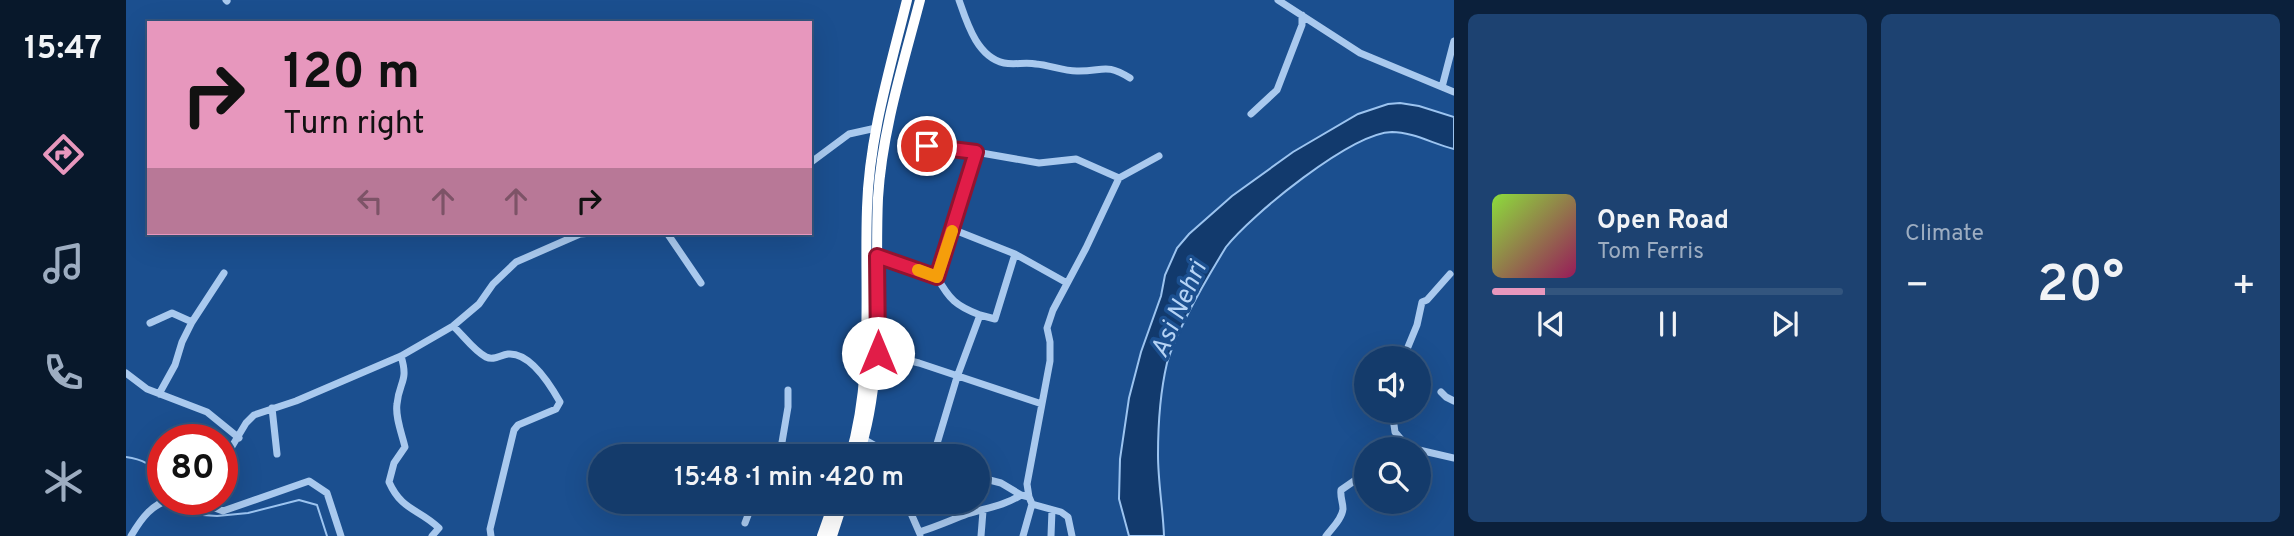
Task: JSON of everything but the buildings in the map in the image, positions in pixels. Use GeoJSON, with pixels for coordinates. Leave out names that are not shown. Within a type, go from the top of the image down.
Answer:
{"type":"FeatureCollection","features":[{"type":"Feature","properties":{"kind":"highway"},"geometry":{"type":"LineString","coordinates":[[859,444],[865,376],[870,165],[876,128],[907,0]]}},
{"type":"Feature","properties":{"kind":"highway"},"geometry":{"type":"LineString","coordinates":[[856,444],[871,406],[878,353],[878,195],[885,144],[920,0]]}},
{"type":"Feature","properties":{"kind":"highway"},"geometry":{"type":"LineString","coordinates":[[822,536],[830,514]]}},
{"type":"Feature","properties":{"kind":"highway"},"geometry":{"type":"LineString","coordinates":[[832,536],[839,514]]}},
{"type":"Feature","properties":{"kind":"street"},"geometry":{"type":"LineString","coordinates":[[959,0],[976,40],[995,60],[1037,64],[1077,72],[1111,68],[1130,78]]}},
{"type":"Feature","properties":{"kind":"street"},"geometry":{"type":"LineString","coordinates":[[1278,0],[1360,53],[1454,92]]}},
{"type":"Feature","properties":{"kind":"street"},"geometry":{"type":"LineString","coordinates":[[1251,114],[1278,90],[1302,25],[1302,15]]}},
{"type":"Feature","properties":{"kind":"street"},"geometry":{"type":"LineString","coordinates":[[1442,87],[1454,41]]}},
{"type":"Feature","properties":{"kind":"street"},"geometry":{"type":"LineString","coordinates":[[812,162],[849,134],[876,128]]}},
{"type":"Feature","properties":{"kind":"street"},"geometry":{"type":"LineString","coordinates":[[907,145],[947,147],[1039,163],[1076,159],[1119,178]]}},
{"type":"Feature","properties":{"kind":"street"},"geometry":{"type":"LineString","coordinates":[[937,277],[976,152]]}},
{"type":"Feature","properties":{"kind":"street"},"geometry":{"type":"LineString","coordinates":[[1023,536],[1027,484],[1050,361],[1047,328],[1066,283],[1119,178],[1159,156]]}},
{"type":"Feature","properties":{"kind":"street"},"geometry":{"type":"LineString","coordinates":[[953,229],[1015,254],[1066,283]]}},
{"type":"Feature","properties":{"kind":"street"},"geometry":{"type":"LineString","coordinates":[[126,373],[146,389],[207,412],[239,438],[246,423],[254,415],[296,401],[401,356],[453,326],[480,304],[494,284],[516,262],[578,235]]}},
{"type":"Feature","properties":{"kind":"street"},"geometry":{"type":"LineString","coordinates":[[668,235],[701,283]]}},
{"type":"Feature","properties":{"kind":"street"},"geometry":{"type":"LineString","coordinates":[[877,256],[937,277],[951,300],[963,309],[995,319],[1015,254]]}},
{"type":"Feature","properties":{"kind":"street"},"geometry":{"type":"LineString","coordinates":[[159,394],[175,365],[192,322],[224,273]]}},
{"type":"Feature","properties":{"kind":"street"},"geometry":{"type":"LineString","coordinates":[[1408,346],[1422,302],[1427,300],[1450,274]]}},
{"type":"Feature","properties":{"kind":"street"},"geometry":{"type":"LineString","coordinates":[[150,323],[172,313],[192,322]]}},
{"type":"Feature","properties":{"kind":"street"},"geometry":{"type":"LineString","coordinates":[[937,444],[957,377],[980,315]]}},
{"type":"Feature","properties":{"kind":"street"},"geometry":{"type":"LineString","coordinates":[[453,326],[486,357],[494,359],[508,354],[532,364],[560,402],[556,409],[518,425],[514,430],[490,528],[491,536]]}},
{"type":"Feature","properties":{"kind":"street"},"geometry":{"type":"LineString","coordinates":[[878,353],[919,363],[1042,404]]}},
{"type":"Feature","properties":{"kind":"street"},"geometry":{"type":"LineString","coordinates":[[401,356],[406,376],[396,407],[405,447],[394,463],[389,482],[401,503],[439,528],[432,536]]}},
{"type":"Feature","properties":{"kind":"street"},"geometry":{"type":"LineString","coordinates":[[780,444],[788,407],[788,390]]}},
{"type":"Feature","properties":{"kind":"street"},"geometry":{"type":"LineString","coordinates":[[1441,393],[1454,401]]}},
{"type":"Feature","properties":{"kind":"street"},"geometry":{"type":"LineString","coordinates":[[272,408],[276,454]]}},
{"type":"Feature","properties":{"kind":"street"},"geometry":{"type":"LineString","coordinates":[[1410,433],[1410,437]]}},
{"type":"Feature","properties":{"kind":"street"},"geometry":{"type":"LineString","coordinates":[[860,437],[872,444]]}},
{"type":"Feature","properties":{"kind":"street"},"geometry":{"type":"LineString","coordinates":[[1431,453],[1454,458]]}},
{"type":"Feature","properties":{"kind":"street"},"geometry":{"type":"LineString","coordinates":[[990,480],[1002,483],[1027,499],[1061,512],[1068,517],[1069,532],[1072,536]]}},
{"type":"Feature","properties":{"kind":"street"},"geometry":{"type":"LineString","coordinates":[[238,506],[309,481],[327,493],[341,536]]}},
{"type":"Feature","properties":{"kind":"street"},"geometry":{"type":"LineString","coordinates":[[1326,536],[1342,513],[1341,490],[1354,481]]}},
{"type":"Feature","properties":{"kind":"street"},"geometry":{"type":"LineString","coordinates":[[990,508],[1027,499]]}},
{"type":"Feature","properties":{"kind":"street"},"geometry":{"type":"LineString","coordinates":[[1051,536],[1052,510]]}},
{"type":"Feature","properties":{"kind":"street"},"geometry":{"type":"LineString","coordinates":[[131,536],[147,513]]}},
{"type":"Feature","properties":{"kind":"street"},"geometry":{"type":"LineString","coordinates":[[746,523],[749,514]]}},
{"type":"Feature","properties":{"kind":"street"},"geometry":{"type":"LineString","coordinates":[[911,514],[920,534],[972,514]]}},
{"type":"Feature","properties":{"kind":"street"},"geometry":{"type":"LineString","coordinates":[[981,536],[983,514]]}},
{"type":"Feature","properties":{"kind":"water","name":"Asi Nehri"},"geometry":{"type":"Polygon","coordinates":[[[1400,103],[1454,117],[1454,149],[1400,133],[1374,136],[1328,160],[1303,178],[1257,216],[1226,247],[1185,320],[1167,363],[1161,397],[1158,444],[1164,536],[1129,536],[1119,499],[1120,459],[1129,398],[1165,275],[1177,248],[1232,196],[1293,152],[1358,114],[1400,103]]]}},
{"type":"Feature","properties":{"kind":"waterway"},"geometry":{"type":"LineString","coordinates":[[126,457],[147,463]]}},
{"type":"Feature","properties":{"kind":"waterway"},"geometry":{"type":"LineString","coordinates":[[238,514],[299,500],[317,505],[327,536]]}},
{"type":"Feature","properties":{"kind":"waterway"},"geometry":{"type":"LineString","coordinates":[[202,515],[227,515]]}},
{"type":"Feature","properties":{"kind":"slow traffic"},"geometry":{"type":"LineString","coordinates":[[918,270],[937,277],[952,231]]}},
{"type":"Feature","properties":{"kind":"route"},"geometry":{"type":"LineString","coordinates":[[878,353],[877,256],[937,277],[976,152],[927,146]]}}]}
